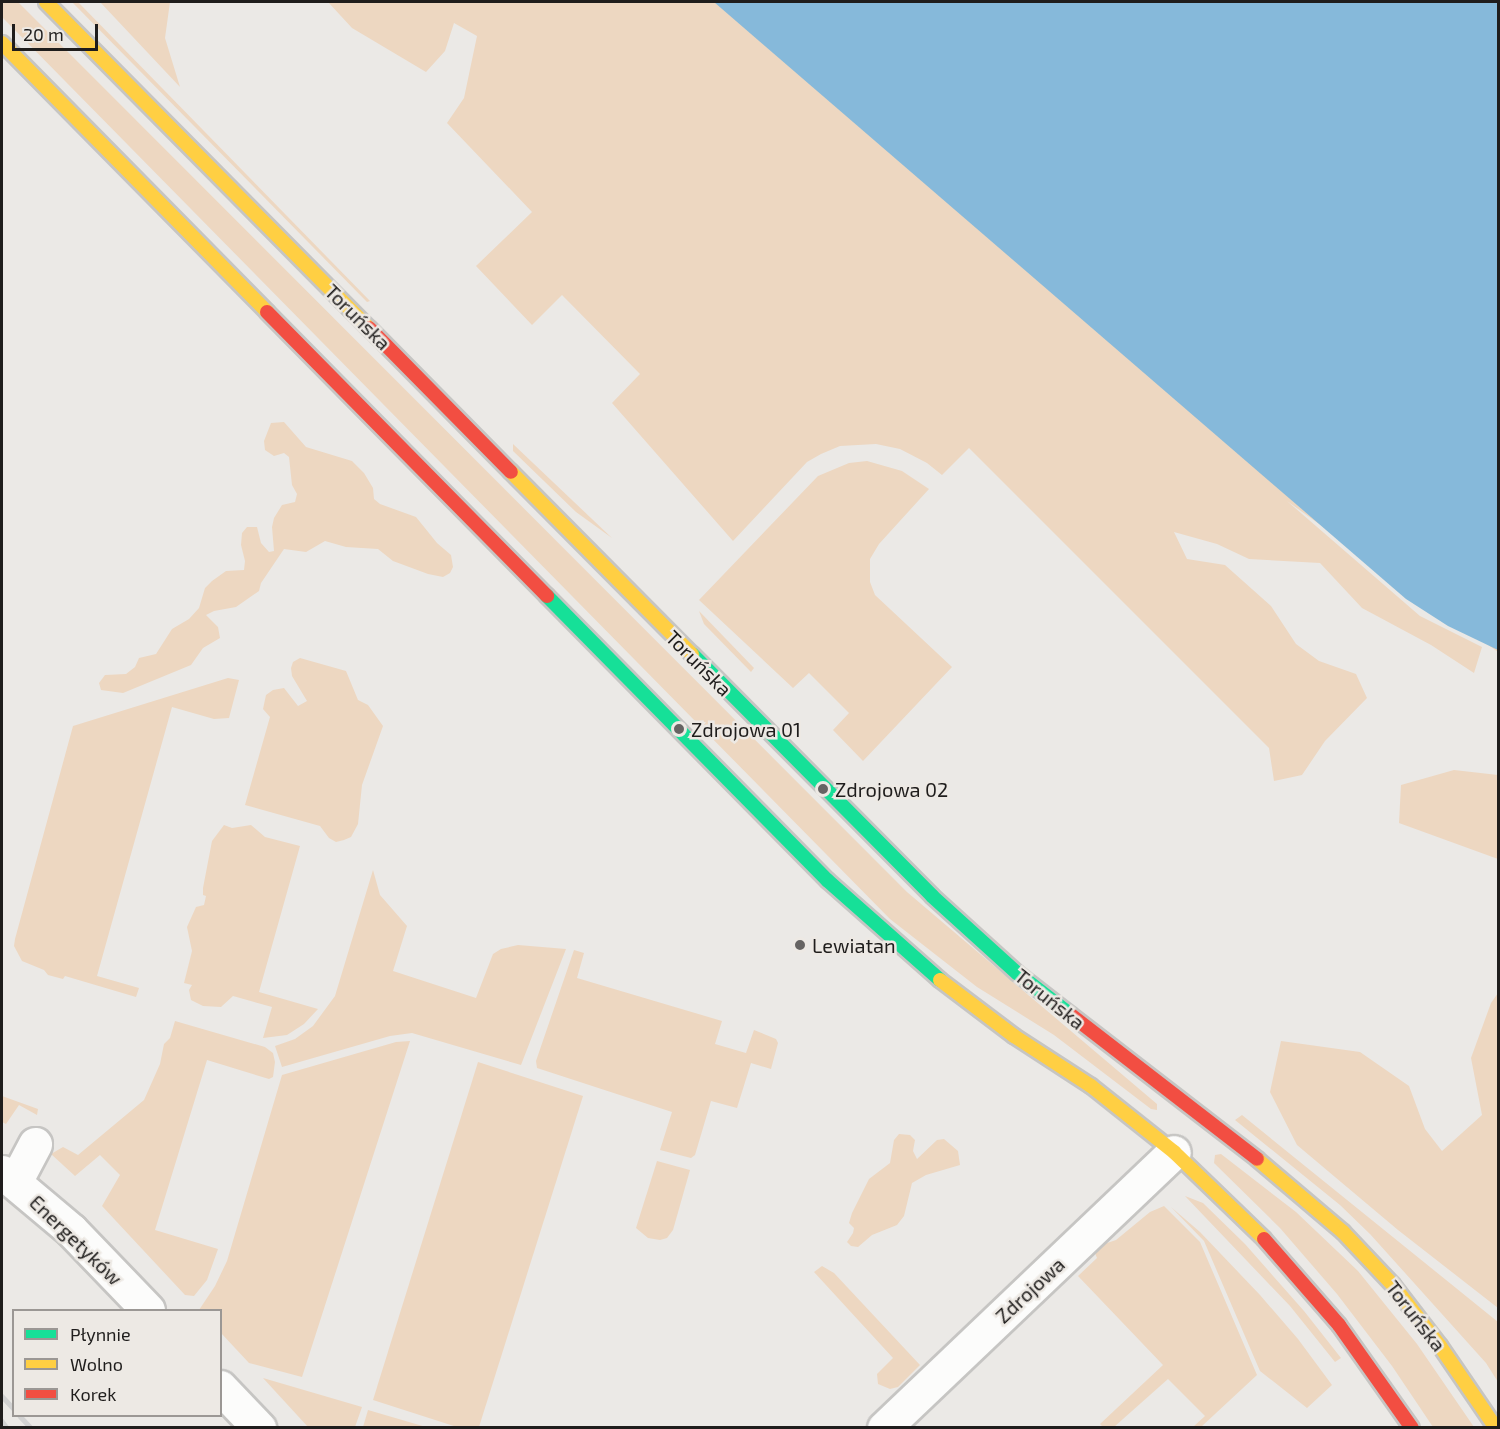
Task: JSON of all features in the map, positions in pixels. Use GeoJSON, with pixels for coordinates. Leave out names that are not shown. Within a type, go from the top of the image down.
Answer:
{"type":"FeatureCollection","features":[{"type":"Feature","properties":{"kind":"main road","name":"Toruńska"},"geometry":{"type":"LineString","coordinates":[[46,2],[886,852],[1017,973],[1316,1206],[1393,1285],[1496,1428]]}},
{"type":"Feature","properties":{"kind":"main road"},"geometry":{"type":"LineString","coordinates":[[2,43],[827,880],[936,977],[1014,1036],[1091,1086],[1174,1152],[1251,1225],[1339,1325],[1412,1428]]}},
{"type":"Feature","properties":{"kind":"street"},"geometry":{"type":"LineString","coordinates":[[8,1177],[35,1144]]}},
{"type":"Feature","properties":{"kind":"street","name":"Zdrojowa"},"geometry":{"type":"LineString","coordinates":[[884,1428],[1174,1152]]}},
{"type":"Feature","properties":{"kind":"street","name":"Energetyków"},"geometry":{"type":"LineString","coordinates":[[8,1177],[71,1230],[146,1309]]}},
{"type":"Feature","properties":{"kind":"street"},"geometry":{"type":"LineString","coordinates":[[1465,1382],[1498,1405]]}},
{"type":"Feature","properties":{"kind":"street"},"geometry":{"type":"LineString","coordinates":[[222,1389],[259,1428]]}},
{"type":"Feature","properties":{"kind":"shaded area"},"geometry":{"type":"Polygon","coordinates":[[[2,2],[18,2],[907,892],[1157,1104],[1157,1110],[1151,1109],[1054,1035],[977,987],[890,919],[2,17],[2,2]]]}},
{"type":"Feature","properties":{"kind":"shaded area"},"geometry":{"type":"Polygon","coordinates":[[[72,2],[78,2],[370,301],[367,302],[72,2]]]}},
{"type":"Feature","properties":{"kind":"shaded area"},"geometry":{"type":"Polygon","coordinates":[[[100,2],[170,2],[165,38],[180,87],[100,2]]]}},
{"type":"Feature","properties":{"kind":"shaded area"},"geometry":{"type":"Polygon","coordinates":[[[328,2],[1498,2],[1498,652],[1287,501],[1420,616],[1482,647],[1474,673],[1431,645],[1362,608],[1320,563],[1249,559],[1217,544],[1174,532],[1187,559],[1225,565],[1271,606],[1296,644],[1319,661],[1356,674],[1367,698],[1325,741],[1302,775],[1274,781],[1269,748],[969,448],[942,475],[927,463],[900,449],[876,444],[840,446],[807,462],[733,541],[612,403],[640,374],[562,295],[532,325],[476,266],[532,212],[447,123],[464,98],[477,36],[454,23],[445,51],[426,72],[352,28],[328,2]]]}},
{"type":"Feature","properties":{"kind":"shaded area"},"geometry":{"type":"Polygon","coordinates":[[[284,422],[306,447],[352,461],[364,473],[373,488],[374,499],[380,504],[416,517],[437,543],[451,555],[453,567],[450,573],[443,577],[428,574],[393,561],[378,549],[346,547],[325,541],[306,552],[284,549],[261,583],[259,591],[236,607],[214,611],[206,615],[218,627],[220,638],[203,648],[191,665],[123,693],[101,690],[99,683],[105,675],[126,674],[135,667],[139,658],[156,654],[172,629],[189,619],[199,608],[205,588],[212,581],[226,571],[244,570],[245,561],[241,545],[242,533],[247,527],[257,527],[261,543],[269,552],[274,551],[272,527],[274,518],[282,505],[295,502],[297,494],[292,485],[289,457],[284,453],[274,456],[265,450],[264,441],[271,423],[284,422]]]}},
{"type":"Feature","properties":{"kind":"shaded area"},"geometry":{"type":"Polygon","coordinates":[[[513,444],[612,538],[576,512],[513,451],[513,444]]]}},
{"type":"Feature","properties":{"kind":"shaded area"},"geometry":{"type":"Polygon","coordinates":[[[867,461],[902,471],[929,489],[879,544],[870,559],[870,582],[875,595],[952,667],[863,761],[833,730],[849,713],[809,673],[793,688],[699,600],[818,476],[849,463],[867,461]]]}},
{"type":"Feature","properties":{"kind":"shaded area"},"geometry":{"type":"Polygon","coordinates":[[[699,611],[754,668],[751,672],[704,624],[699,611]]]}},
{"type":"Feature","properties":{"kind":"shaded area"},"geometry":{"type":"Polygon","coordinates":[[[300,658],[346,671],[358,700],[368,705],[383,726],[362,785],[358,824],[351,837],[336,842],[329,838],[320,826],[245,805],[270,717],[263,709],[266,695],[273,690],[284,688],[298,706],[307,701],[292,676],[293,662],[300,658]]]}},
{"type":"Feature","properties":{"kind":"shaded area"},"geometry":{"type":"Polygon","coordinates":[[[228,678],[239,680],[229,718],[214,719],[172,707],[97,976],[139,988],[136,997],[65,976],[63,979],[48,975],[44,970],[22,961],[14,946],[15,939],[73,726],[228,678]]]}},
{"type":"Feature","properties":{"kind":"shaded area"},"geometry":{"type":"Polygon","coordinates":[[[1454,770],[1498,775],[1498,859],[1399,823],[1401,785],[1454,770]]]}},
{"type":"Feature","properties":{"kind":"shaded area"},"geometry":{"type":"Polygon","coordinates":[[[224,825],[232,828],[251,825],[265,837],[300,846],[259,992],[318,1009],[304,1024],[287,1035],[263,1038],[272,1007],[233,996],[221,1007],[203,1006],[191,1000],[189,990],[192,985],[184,983],[192,951],[187,927],[196,907],[204,905],[206,896],[203,895],[203,888],[212,841],[224,825]]]}},
{"type":"Feature","properties":{"kind":"shaded area"},"geometry":{"type":"Polygon","coordinates":[[[373,870],[380,895],[407,926],[393,971],[476,998],[493,954],[501,949],[518,945],[566,949],[521,1065],[412,1033],[390,1036],[282,1067],[275,1046],[295,1039],[313,1026],[335,996],[373,870]]]}},
{"type":"Feature","properties":{"kind":"shaded area"},"geometry":{"type":"Polygon","coordinates":[[[574,950],[584,953],[577,978],[722,1021],[715,1044],[746,1053],[754,1030],[776,1039],[778,1043],[771,1069],[751,1063],[737,1108],[711,1101],[695,1155],[691,1158],[660,1150],[672,1112],[537,1068],[536,1061],[574,950]]]}},
{"type":"Feature","properties":{"kind":"shaded area"},"geometry":{"type":"Polygon","coordinates":[[[1498,993],[1498,1308],[1398,1230],[1297,1145],[1270,1092],[1281,1041],[1360,1052],[1409,1086],[1425,1129],[1442,1151],[1482,1115],[1471,1058],[1491,1003],[1498,993]]]}},
{"type":"Feature","properties":{"kind":"shaded area"},"geometry":{"type":"Polygon","coordinates":[[[175,1021],[265,1047],[273,1053],[275,1062],[273,1077],[269,1079],[207,1060],[155,1230],[218,1249],[207,1280],[194,1296],[185,1295],[102,1206],[120,1175],[100,1155],[75,1176],[51,1154],[63,1147],[78,1155],[144,1100],[160,1064],[164,1044],[170,1038],[175,1021]]]}},
{"type":"Feature","properties":{"kind":"shaded area"},"geometry":{"type":"Polygon","coordinates":[[[410,1041],[302,1377],[249,1363],[222,1334],[222,1309],[200,1309],[215,1286],[227,1261],[282,1075],[396,1042],[410,1041]]]}},
{"type":"Feature","properties":{"kind":"shaded area"},"geometry":{"type":"Polygon","coordinates":[[[478,1062],[583,1096],[479,1427],[460,1428],[373,1400],[478,1062]]]}},
{"type":"Feature","properties":{"kind":"shaded area"},"geometry":{"type":"Polygon","coordinates":[[[2,1096],[38,1109],[37,1115],[19,1105],[6,1124],[2,1122],[2,1096]]]}},
{"type":"Feature","properties":{"kind":"shaded area"},"geometry":{"type":"Polygon","coordinates":[[[1242,1115],[1498,1322],[1498,1382],[1486,1363],[1370,1234],[1340,1205],[1235,1120],[1242,1115]]]}},
{"type":"Feature","properties":{"kind":"shaded area"},"geometry":{"type":"Polygon","coordinates":[[[899,1134],[910,1135],[915,1140],[913,1151],[917,1159],[937,1140],[944,1139],[958,1151],[960,1165],[926,1175],[912,1183],[904,1216],[897,1225],[872,1235],[858,1247],[851,1246],[847,1242],[854,1228],[849,1223],[852,1213],[869,1179],[890,1163],[894,1140],[899,1134]]]}},
{"type":"Feature","properties":{"kind":"shaded area"},"geometry":{"type":"Polygon","coordinates":[[[1221,1154],[1296,1212],[1358,1271],[1417,1344],[1474,1427],[1433,1427],[1392,1366],[1337,1294],[1280,1228],[1214,1163],[1215,1155],[1221,1154]]]}},
{"type":"Feature","properties":{"kind":"shaded area"},"geometry":{"type":"Polygon","coordinates":[[[657,1161],[690,1170],[673,1230],[667,1238],[660,1240],[648,1238],[636,1228],[657,1161]]]}},
{"type":"Feature","properties":{"kind":"shaded area"},"geometry":{"type":"Polygon","coordinates":[[[1185,1196],[1203,1203],[1245,1244],[1304,1311],[1341,1358],[1335,1362],[1290,1306],[1185,1196]]]}},
{"type":"Feature","properties":{"kind":"shaded area"},"geometry":{"type":"Polygon","coordinates":[[[1164,1206],[1200,1242],[1257,1375],[1201,1427],[1193,1427],[1205,1416],[1168,1379],[1114,1427],[1103,1427],[1100,1424],[1163,1365],[1078,1276],[1097,1258],[1095,1253],[1101,1245],[1116,1240],[1150,1212],[1164,1206]]]}},
{"type":"Feature","properties":{"kind":"shaded area"},"geometry":{"type":"Polygon","coordinates":[[[1171,1207],[1200,1232],[1260,1295],[1298,1339],[1332,1385],[1307,1408],[1260,1371],[1204,1241],[1171,1207]]]}},
{"type":"Feature","properties":{"kind":"shaded area"},"geometry":{"type":"Polygon","coordinates":[[[822,1266],[834,1273],[920,1365],[898,1387],[890,1389],[878,1384],[877,1374],[893,1358],[814,1272],[822,1266]]]}},
{"type":"Feature","properties":{"kind":"shaded area"},"geometry":{"type":"Polygon","coordinates":[[[263,1378],[362,1407],[355,1427],[308,1427],[263,1378]]]}},
{"type":"Feature","properties":{"kind":"shaded area"},"geometry":{"type":"Polygon","coordinates":[[[368,1410],[426,1427],[363,1427],[368,1410]]]}},
{"type":"Feature","properties":{"kind":"water"},"geometry":{"type":"Polygon","coordinates":[[[714,2],[1498,2],[1498,650],[1448,626],[1406,599],[714,2]]]}},
{"type":"Feature","properties":{"kind":"railway"},"geometry":{"type":"LineString","coordinates":[[2,1396],[12,1407]]}},
{"type":"Feature","properties":{"kind":"railway"},"geometry":{"type":"LineString","coordinates":[[21,1417],[31,1428]]}},
{"type":"Feature","properties":{"kind":"railway"},"geometry":{"type":"LineString","coordinates":[[2,1421],[7,1428]]}},
{"type":"Feature","properties":{"kind":"traffic: fast"},"geometry":{"type":"LineString","coordinates":[[547,596],[827,880],[940,980]]}},
{"type":"Feature","properties":{"kind":"traffic: fast"},"geometry":{"type":"LineString","coordinates":[[692,654],[932,896],[1017,973],[1071,1015]]}},
{"type":"Feature","properties":{"kind":"traffic: slow"},"geometry":{"type":"LineString","coordinates":[[46,2],[369,328]]}},
{"type":"Feature","properties":{"kind":"traffic: slow"},"geometry":{"type":"LineString","coordinates":[[2,43],[267,312]]}},
{"type":"Feature","properties":{"kind":"traffic: slow"},"geometry":{"type":"LineString","coordinates":[[511,472],[692,654]]}},
{"type":"Feature","properties":{"kind":"traffic: slow"},"geometry":{"type":"LineString","coordinates":[[940,980],[1014,1036],[1091,1086],[1174,1152],[1264,1239]]}},
{"type":"Feature","properties":{"kind":"traffic: slow"},"geometry":{"type":"LineString","coordinates":[[1257,1159],[1343,1232],[1393,1285],[1440,1346],[1496,1428]]}},
{"type":"Feature","properties":{"kind":"traffic: jam"},"geometry":{"type":"LineString","coordinates":[[267,312],[547,596]]}},
{"type":"Feature","properties":{"kind":"traffic: jam"},"geometry":{"type":"LineString","coordinates":[[369,328],[511,472]]}},
{"type":"Feature","properties":{"kind":"traffic: jam"},"geometry":{"type":"LineString","coordinates":[[1071,1015],[1257,1159]]}},
{"type":"Feature","properties":{"kind":"traffic: jam"},"geometry":{"type":"LineString","coordinates":[[1264,1239],[1339,1325],[1412,1428]]}},
{"type":"Feature","properties":{"kind":"place","name":"Zdrojowa 01"},"geometry":{"type":"Point","coordinates":[679,729]}},
{"type":"Feature","properties":{"kind":"place","name":"Zdrojowa 02"},"geometry":{"type":"Point","coordinates":[823,789]}},
{"type":"Feature","properties":{"kind":"place","name":"Lewiatan"},"geometry":{"type":"Point","coordinates":[800,945]}}]}
